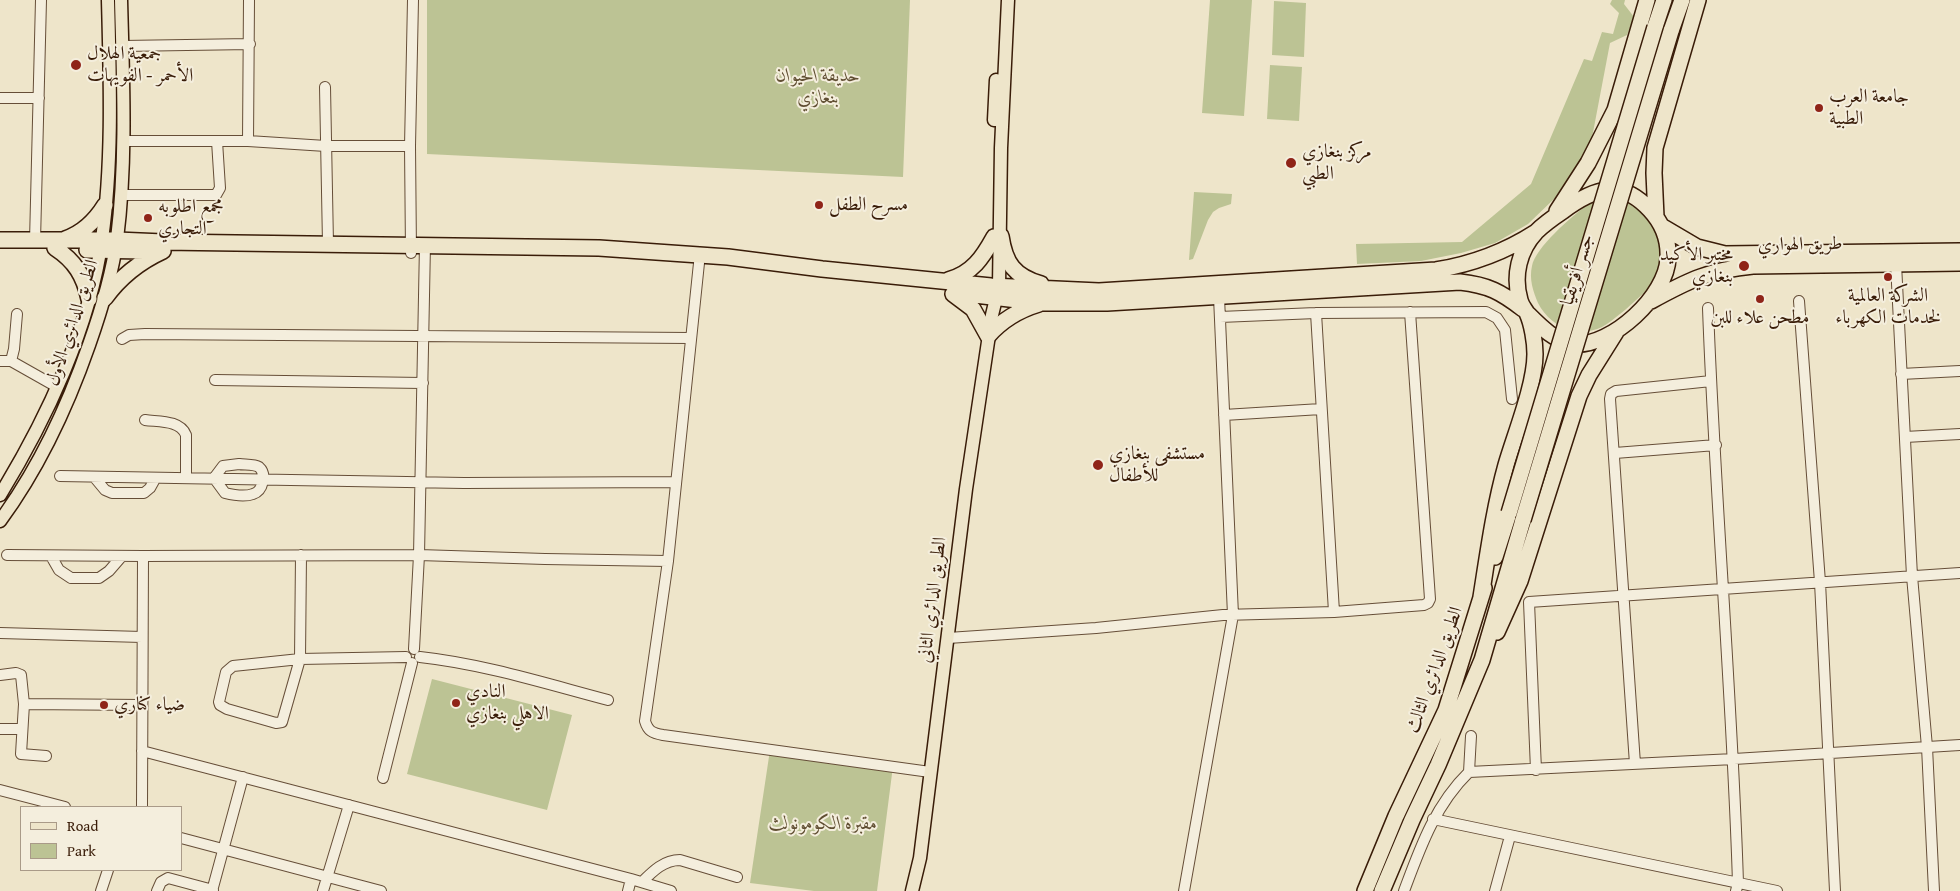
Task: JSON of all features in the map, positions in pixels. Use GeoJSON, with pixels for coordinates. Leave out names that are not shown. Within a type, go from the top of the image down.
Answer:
{"type":"FeatureCollection","features":[{"type":"Feature","properties":{"kind":"highway"},"geometry":{"type":"LineString","coordinates":[[1551,220],[1588,163],[1615,110],[1647,0]]}},
{"type":"Feature","properties":{"kind":"highway","name":"جسر أفريقيا"},"geometry":{"type":"LineString","coordinates":[[1508,513],[1664,0]]}},
{"type":"Feature","properties":{"kind":"highway","name":"جسر أفريقيا"},"geometry":{"type":"LineString","coordinates":[[1523,520],[1682,0]]}},
{"type":"Feature","properties":{"kind":"highway"},"geometry":{"type":"LineString","coordinates":[[0,247],[58,244],[328,244],[589,256],[699,262],[947,287],[994,292],[1043,303],[1107,303],[1460,282],[1479,284],[1494,289],[1525,311],[1548,332],[1563,341],[1573,344],[1590,343],[1603,338],[1620,327],[1648,303],[1666,272],[1668,242],[1660,222],[1654,172],[1655,148],[1698,0]]}},
{"type":"Feature","properties":{"kind":"highway"},"geometry":{"type":"LineString","coordinates":[[994,292],[1127,290],[1436,270],[1480,261],[1518,244],[1586,195],[1613,188],[1630,193],[1643,202],[1660,222]]}},
{"type":"Feature","properties":{"kind":"highway"},"geometry":{"type":"LineString","coordinates":[[0,240],[58,244],[86,228],[99,215],[105,205]]}},
{"type":"Feature","properties":{"kind":"highway","name":"طريق الهواري"},"geometry":{"type":"LineString","coordinates":[[1660,222],[1697,248],[1725,254],[1960,251]]}},
{"type":"Feature","properties":{"kind":"highway"},"geometry":{"type":"LineString","coordinates":[[1481,597],[1492,526],[1506,466],[1531,379],[1535,355],[1517,285],[1517,270],[1521,256],[1536,232]]}},
{"type":"Feature","properties":{"kind":"highway"},"geometry":{"type":"LineString","coordinates":[[947,287],[957,278],[969,272],[979,262],[998,236]]}},
{"type":"Feature","properties":{"kind":"highway"},"geometry":{"type":"LineString","coordinates":[[998,236],[1003,254],[1014,270],[1030,281],[1059,290]]}},
{"type":"Feature","properties":{"kind":"highway"},"geometry":{"type":"LineString","coordinates":[[58,244],[82,274],[89,299]]}},
{"type":"Feature","properties":{"kind":"highway"},"geometry":{"type":"LineString","coordinates":[[108,245],[163,251],[561,246],[660,251],[947,287],[973,309],[988,336],[995,327],[1013,315],[1043,303]]}},
{"type":"Feature","properties":{"kind":"highway"},"geometry":{"type":"LineString","coordinates":[[105,298],[114,285],[130,270],[149,257],[163,251]]}},
{"type":"Feature","properties":{"kind":"highway","name":"طريق الهواري"},"geometry":{"type":"LineString","coordinates":[[1648,303],[1693,279],[1713,271],[1730,268],[1960,263]]}},
{"type":"Feature","properties":{"kind":"highway"},"geometry":{"type":"LineString","coordinates":[[1482,660],[1501,626],[1520,581],[1579,396],[1589,375],[1620,327]]}},
{"type":"Feature","properties":{"kind":"highway","name":"الطريق الدائري الثالث"},"geometry":{"type":"LineString","coordinates":[[1365,891],[1396,816],[1446,710],[1508,513]]}},
{"type":"Feature","properties":{"kind":"highway","name":"الطريق الدائري الثالث"},"geometry":{"type":"LineString","coordinates":[[1382,891],[1482,660],[1523,520]]}},
{"type":"Feature","properties":{"kind":"main road","name":"الطريق الدائري الأول"},"geometry":{"type":"LineString","coordinates":[[0,521],[27,481],[55,430],[79,374],[105,298],[108,245],[105,205],[109,139],[108,0]]}},
{"type":"Feature","properties":{"kind":"main road","name":"الطريق الدائري الأول"},"geometry":{"type":"LineString","coordinates":[[0,495],[38,428],[57,387],[108,245],[121,195],[124,141],[122,0]]}},
{"type":"Feature","properties":{"kind":"main road"},"geometry":{"type":"LineString","coordinates":[[998,236],[994,118],[1000,0]]}},
{"type":"Feature","properties":{"kind":"main road"},"geometry":{"type":"LineString","coordinates":[[998,236],[1008,0]]}},
{"type":"Feature","properties":{"kind":"main road","name":"الطريق الدائري الثاني"},"geometry":{"type":"LineString","coordinates":[[912,891],[920,858],[966,489],[992,314],[998,236]]}},
{"type":"Feature","properties":{"kind":"street"},"geometry":{"type":"LineString","coordinates":[[35,241],[40,0]]}},
{"type":"Feature","properties":{"kind":"street"},"geometry":{"type":"LineString","coordinates":[[248,141],[249,0]]}},
{"type":"Feature","properties":{"kind":"street"},"geometry":{"type":"LineString","coordinates":[[383,778],[413,657],[419,554],[424,337],[410,146],[413,0]]}},
{"type":"Feature","properties":{"kind":"street"},"geometry":{"type":"LineString","coordinates":[[123,46],[250,44]]}},
{"type":"Feature","properties":{"kind":"street"},"geometry":{"type":"LineString","coordinates":[[324,87],[328,244]]}},
{"type":"Feature","properties":{"kind":"street"},"geometry":{"type":"LineString","coordinates":[[0,98],[39,98]]}},
{"type":"Feature","properties":{"kind":"street"},"geometry":{"type":"LineString","coordinates":[[124,141],[248,141],[326,146],[410,146]]}},
{"type":"Feature","properties":{"kind":"street"},"geometry":{"type":"LineString","coordinates":[[121,195],[216,195],[220,188],[217,141]]}},
{"type":"Feature","properties":{"kind":"street"},"geometry":{"type":"LineString","coordinates":[[699,262],[668,561],[645,721],[648,729],[652,733],[930,772]]}},
{"type":"Feature","properties":{"kind":"street"},"geometry":{"type":"LineString","coordinates":[[1896,264],[1912,576],[1927,747],[1934,891]]}},
{"type":"Feature","properties":{"kind":"street"},"geometry":{"type":"LineString","coordinates":[[1184,891],[1233,615],[1219,297]]}},
{"type":"Feature","properties":{"kind":"street"},"geometry":{"type":"LineString","coordinates":[[1799,301],[1820,582],[1835,891]]}},
{"type":"Feature","properties":{"kind":"street"},"geometry":{"type":"LineString","coordinates":[[1708,308],[1734,759],[1737,887]]}},
{"type":"Feature","properties":{"kind":"street"},"geometry":{"type":"LineString","coordinates":[[948,638],[1096,628],[1233,615],[1334,612],[1424,605],[1428,603],[1430,599],[1410,312]]}},
{"type":"Feature","properties":{"kind":"street"},"geometry":{"type":"LineString","coordinates":[[1220,318],[1316,313],[1486,312],[1497,318],[1504,330],[1512,400]]}},
{"type":"Feature","properties":{"kind":"street"},"geometry":{"type":"LineString","coordinates":[[1316,313],[1334,612]]}},
{"type":"Feature","properties":{"kind":"street"},"geometry":{"type":"LineString","coordinates":[[11,361],[17,314]]}},
{"type":"Feature","properties":{"kind":"street"},"geometry":{"type":"LineString","coordinates":[[122,339],[145,334],[690,338]]}},
{"type":"Feature","properties":{"kind":"street"},"geometry":{"type":"LineString","coordinates":[[0,361],[11,361],[57,387]]}},
{"type":"Feature","properties":{"kind":"street"},"geometry":{"type":"LineString","coordinates":[[1902,374],[1960,370]]}},
{"type":"Feature","properties":{"kind":"street"},"geometry":{"type":"LineString","coordinates":[[215,380],[423,383]]}},
{"type":"Feature","properties":{"kind":"street"},"geometry":{"type":"LineString","coordinates":[[1635,764],[1610,399],[1611,394],[1616,391],[1711,381]]}},
{"type":"Feature","properties":{"kind":"street"},"geometry":{"type":"LineString","coordinates":[[1224,415],[1321,409]]}},
{"type":"Feature","properties":{"kind":"street"},"geometry":{"type":"LineString","coordinates":[[145,420],[178,425],[184,431],[186,435],[186,478]]}},
{"type":"Feature","properties":{"kind":"street"},"geometry":{"type":"LineString","coordinates":[[1905,437],[1960,434]]}},
{"type":"Feature","properties":{"kind":"street"},"geometry":{"type":"LineString","coordinates":[[1615,453],[1716,445]]}},
{"type":"Feature","properties":{"kind":"street"},"geometry":{"type":"LineString","coordinates":[[239,464],[258,466],[264,480],[260,489],[254,494],[243,496],[225,493],[214,478],[223,466],[239,464]]}},
{"type":"Feature","properties":{"kind":"street"},"geometry":{"type":"LineString","coordinates":[[60,476],[464,483],[675,482]]}},
{"type":"Feature","properties":{"kind":"street"},"geometry":{"type":"LineString","coordinates":[[95,478],[105,490],[112,493],[144,493],[150,488],[155,478]]}},
{"type":"Feature","properties":{"kind":"street"},"geometry":{"type":"LineString","coordinates":[[7,555],[419,554],[668,561]]}},
{"type":"Feature","properties":{"kind":"street"},"geometry":{"type":"LineString","coordinates":[[301,555],[300,659],[284,718],[280,723],[227,709],[220,705],[219,702],[226,672],[231,667],[300,659],[413,657],[452,662],[513,675],[608,700]]}},
{"type":"Feature","properties":{"kind":"street"},"geometry":{"type":"LineString","coordinates":[[51,556],[59,570],[71,578],[99,578],[109,571],[122,556]]}},
{"type":"Feature","properties":{"kind":"street"},"geometry":{"type":"LineString","coordinates":[[142,806],[143,556]]}},
{"type":"Feature","properties":{"kind":"street"},"geometry":{"type":"LineString","coordinates":[[1536,770],[1529,602],[1960,573]]}},
{"type":"Feature","properties":{"kind":"street"},"geometry":{"type":"LineString","coordinates":[[0,633],[142,637]]}},
{"type":"Feature","properties":{"kind":"street"},"geometry":{"type":"LineString","coordinates":[[0,675],[20,674],[24,704],[21,754],[46,756]]}},
{"type":"Feature","properties":{"kind":"street"},"geometry":{"type":"LineString","coordinates":[[24,704],[142,704]]}},
{"type":"Feature","properties":{"kind":"street"},"geometry":{"type":"LineString","coordinates":[[0,730],[21,730]]}},
{"type":"Feature","properties":{"kind":"street"},"geometry":{"type":"LineString","coordinates":[[1469,772],[1471,736]]}},
{"type":"Feature","properties":{"kind":"street"},"geometry":{"type":"LineString","coordinates":[[1404,891],[1433,819],[1453,787],[1469,772],[1827,754],[1960,745]]}},
{"type":"Feature","properties":{"kind":"street"},"geometry":{"type":"LineString","coordinates":[[142,751],[631,878],[671,891]]}},
{"type":"Feature","properties":{"kind":"street"},"geometry":{"type":"LineString","coordinates":[[158,891],[161,882],[168,878],[193,888],[212,890],[225,849],[243,777]]}},
{"type":"Feature","properties":{"kind":"street"},"geometry":{"type":"LineString","coordinates":[[0,790],[61,806]]}},
{"type":"Feature","properties":{"kind":"street"},"geometry":{"type":"LineString","coordinates":[[323,891],[349,805]]}},
{"type":"Feature","properties":{"kind":"street"},"geometry":{"type":"LineString","coordinates":[[1433,819],[1737,887],[1777,891]]}},
{"type":"Feature","properties":{"kind":"street"},"geometry":{"type":"LineString","coordinates":[[1495,891],[1510,836]]}},
{"type":"Feature","properties":{"kind":"street"},"geometry":{"type":"LineString","coordinates":[[182,838],[381,891]]}},
{"type":"Feature","properties":{"kind":"street"},"geometry":{"type":"LineString","coordinates":[[642,882],[653,870],[674,860],[680,860],[737,877]]}},
{"type":"Feature","properties":{"kind":"street"},"geometry":{"type":"LineString","coordinates":[[101,891],[108,871]]}},
{"type":"Feature","properties":{"kind":"street"},"geometry":{"type":"LineString","coordinates":[[628,891],[631,878]]}},
{"type":"Feature","properties":{"kind":"green space","name":"حديقة الحيوان بنغازي"},"geometry":{"type":"Polygon","coordinates":[[[427,0],[910,0],[903,177],[427,154],[427,0]]]}},
{"type":"Feature","properties":{"kind":"green space"},"geometry":{"type":"Polygon","coordinates":[[[1210,0],[1252,0],[1244,116],[1202,113],[1210,0]]]}},
{"type":"Feature","properties":{"kind":"green space"},"geometry":{"type":"Polygon","coordinates":[[[1612,0],[1625,0],[1624,4],[1634,17],[1627,35],[1610,43],[1591,143],[1555,198],[1528,224],[1495,243],[1461,253],[1421,261],[1357,264],[1356,244],[1462,242],[1531,184],[1584,59],[1592,61],[1602,32],[1613,34],[1619,13],[1610,4],[1612,0]]]}},
{"type":"Feature","properties":{"kind":"green space"},"geometry":{"type":"Polygon","coordinates":[[[1274,1],[1306,3],[1304,57],[1272,55],[1274,1]]]}},
{"type":"Feature","properties":{"kind":"green space"},"geometry":{"type":"Polygon","coordinates":[[[1270,65],[1302,67],[1299,121],[1267,119],[1270,65]]]}},
{"type":"Feature","properties":{"kind":"green space"},"geometry":{"type":"Polygon","coordinates":[[[1194,192],[1232,194],[1231,204],[1213,212],[1193,259],[1189,260],[1194,192]]]}},
{"type":"Feature","properties":{"kind":"green space"},"geometry":{"type":"Polygon","coordinates":[[[1601,199],[1626,202],[1647,216],[1659,239],[1662,256],[1661,264],[1648,288],[1613,320],[1595,330],[1572,331],[1561,326],[1544,313],[1532,285],[1532,266],[1540,250],[1555,233],[1587,205],[1601,199]]]}},
{"type":"Feature","properties":{"kind":"green space"},"geometry":{"type":"Polygon","coordinates":[[[432,679],[572,715],[547,810],[407,774],[432,679]]]}},
{"type":"Feature","properties":{"kind":"green space","name":"مقبرة الكومونولث"},"geometry":{"type":"Polygon","coordinates":[[[770,750],[893,766],[877,891],[814,891],[750,883],[770,750]]]}},
{"type":"Feature","properties":{"kind":"place","name":"جمعية الهلال الأحمر - الفويهات"},"geometry":{"type":"Point","coordinates":[76,65]}},
{"type":"Feature","properties":{"kind":"place","name":"جامعة العرب الطبية"},"geometry":{"type":"Point","coordinates":[1819,108]}},
{"type":"Feature","properties":{"kind":"place","name":"مركز بنغازي الطبي"},"geometry":{"type":"Point","coordinates":[1291,163]}},
{"type":"Feature","properties":{"kind":"place","name":"مسرح الطفل"},"geometry":{"type":"Point","coordinates":[819,205]}},
{"type":"Feature","properties":{"kind":"place","name":"مجمع اطلوبه التجاري"},"geometry":{"type":"Point","coordinates":[148,218]}},
{"type":"Feature","properties":{"kind":"place","name":"مختبر الأكيد بنغازي"},"geometry":{"type":"Point","coordinates":[1744,266]}},
{"type":"Feature","properties":{"kind":"place","name":"الشركة العالمية لخدمات الكهرباء"},"geometry":{"type":"Point","coordinates":[1888,277]}},
{"type":"Feature","properties":{"kind":"place","name":"مطحن علاء للبن"},"geometry":{"type":"Point","coordinates":[1760,299]}},
{"type":"Feature","properties":{"kind":"place","name":"مستشفى بنغازي للأطفال"},"geometry":{"type":"Point","coordinates":[1098,465]}},
{"type":"Feature","properties":{"kind":"place","name":"النادي الاهلي بنغازي"},"geometry":{"type":"Point","coordinates":[456,703]}},
{"type":"Feature","properties":{"kind":"place","name":"ضياء كناري"},"geometry":{"type":"Point","coordinates":[104,705]}}]}
